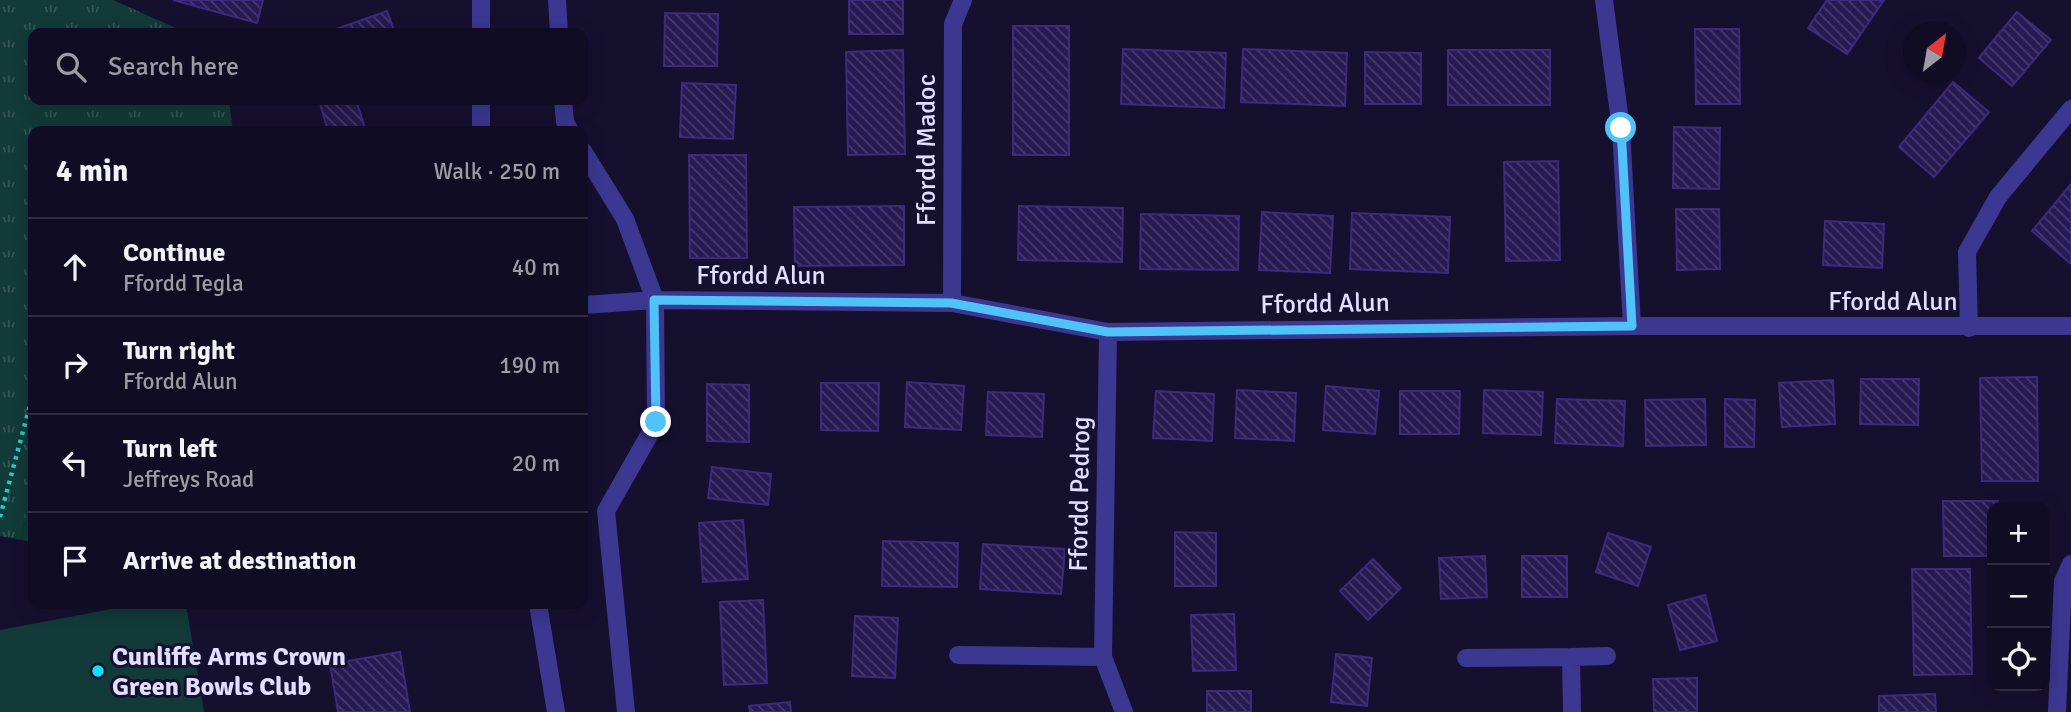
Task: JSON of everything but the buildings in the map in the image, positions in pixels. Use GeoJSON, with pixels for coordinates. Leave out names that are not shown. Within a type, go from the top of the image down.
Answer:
{"type":"FeatureCollection","features":[{"type":"Feature","properties":{"kind":"street"},"geometry":{"type":"LineString","coordinates":[[481,0],[481,28]]}},
{"type":"Feature","properties":{"kind":"street"},"geometry":{"type":"LineString","coordinates":[[557,0],[559,28]]}},
{"type":"Feature","properties":{"kind":"street","name":"Ffordd Madoc"},"geometry":{"type":"LineString","coordinates":[[951,303],[953,24],[963,0]]}},
{"type":"Feature","properties":{"kind":"street"},"geometry":{"type":"LineString","coordinates":[[1603,0],[1621,128],[1632,326]]}},
{"type":"Feature","properties":{"kind":"street"},"geometry":{"type":"LineString","coordinates":[[481,105],[481,126]]}},
{"type":"Feature","properties":{"kind":"street"},"geometry":{"type":"LineString","coordinates":[[563,105],[567,126]]}},
{"type":"Feature","properties":{"kind":"street"},"geometry":{"type":"LineString","coordinates":[[1969,328],[1967,252],[1998,197],[2071,108]]}},
{"type":"Feature","properties":{"kind":"street"},"geometry":{"type":"LineString","coordinates":[[588,159],[625,219],[654,300],[656,422],[606,511],[626,712]]}},
{"type":"Feature","properties":{"kind":"street","name":"Ffordd Alun"},"geometry":{"type":"LineString","coordinates":[[588,305],[654,300],[951,303],[1108,332],[1632,326],[2071,326]]}},
{"type":"Feature","properties":{"kind":"street","name":"Ffordd Pedrog"},"geometry":{"type":"LineString","coordinates":[[1108,332],[1103,657],[1124,712]]}},
{"type":"Feature","properties":{"kind":"street"},"geometry":{"type":"LineString","coordinates":[[2057,712],[2063,581],[2071,564]]}},
{"type":"Feature","properties":{"kind":"street"},"geometry":{"type":"LineString","coordinates":[[539,609],[556,712]]}},
{"type":"Feature","properties":{"kind":"street"},"geometry":{"type":"LineString","coordinates":[[958,655],[1103,657]]}},
{"type":"Feature","properties":{"kind":"street"},"geometry":{"type":"LineString","coordinates":[[1466,658],[1607,656]]}},
{"type":"Feature","properties":{"kind":"street"},"geometry":{"type":"LineString","coordinates":[[1571,657],[1572,712]]}},
{"type":"Feature","properties":{"kind":"path"},"geometry":{"type":"LineString","coordinates":[[0,517],[28,413]]}},
{"type":"Feature","properties":{"kind":"green space"},"geometry":{"type":"Polygon","coordinates":[[[0,0],[113,0],[176,28],[28,28],[28,105],[230,105],[232,126],[28,126],[28,506],[21,540],[0,536],[0,0]]]}},
{"type":"Feature","properties":{"kind":"green space"},"geometry":{"type":"Polygon","coordinates":[[[28,506],[28,541],[21,540],[28,506]]]}},
{"type":"Feature","properties":{"kind":"green space","name":"Cunliffe Arms Crown Green Bowls Club"},"geometry":{"type":"Polygon","coordinates":[[[111,609],[187,609],[204,712],[0,712],[0,630],[111,609]]]}},
{"type":"Feature","properties":{"kind":"place","name":"Cunliffe Arms Crown Green Bowls Club"},"geometry":{"type":"Point","coordinates":[98,671]}},
{"type":"Feature","properties":{"kind":"route"},"geometry":{"type":"LineString","coordinates":[[656,422],[654,300],[951,303],[1108,332],[1632,326],[1621,128]]}}]}
